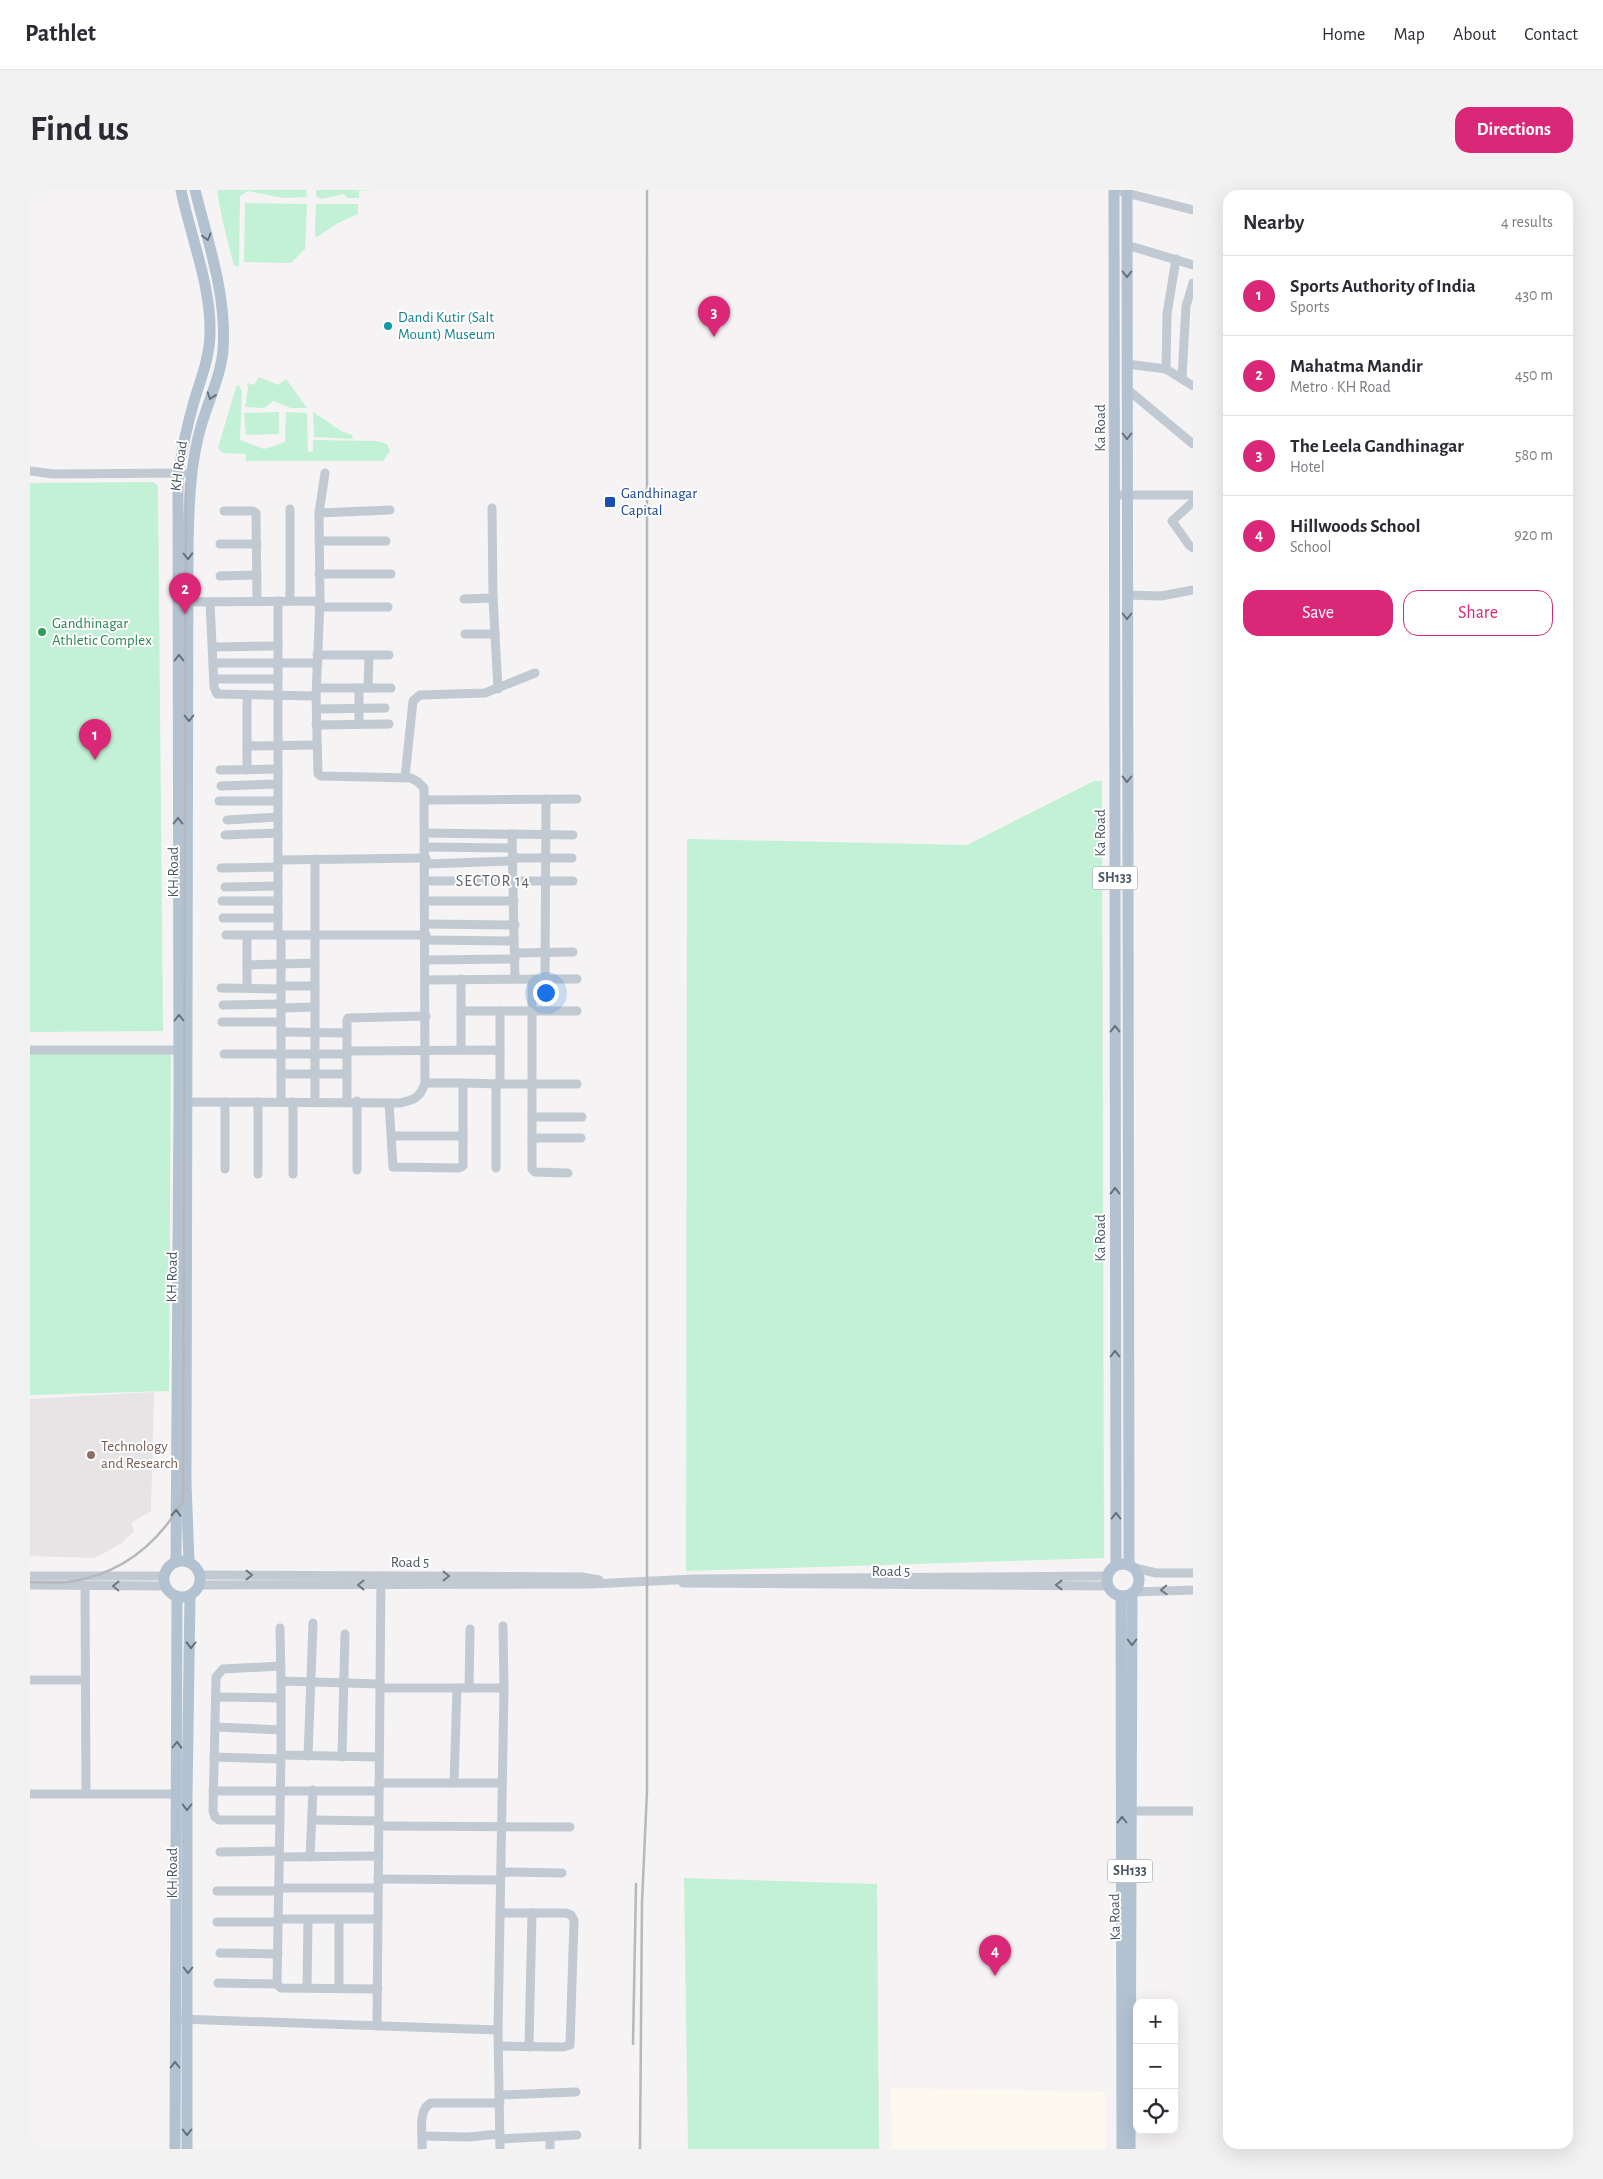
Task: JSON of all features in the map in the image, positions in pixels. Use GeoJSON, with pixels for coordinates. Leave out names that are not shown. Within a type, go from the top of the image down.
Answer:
{"type":"FeatureCollection","features":[{"type":"Feature","properties":{"kind":"main road","name":"KH Road"},"geometry":{"type":"LineString","coordinates":[[176,1562],[184,1050],[183,602],[178,473],[184,441],[207,359],[210,334],[210,316],[204,286],[181,190]]}},
{"type":"Feature","properties":{"kind":"main road","name":"KH Road"},"geometry":{"type":"LineString","coordinates":[[183,602],[192,473],[202,423],[216,383],[223,353],[224,328],[222,299],[195,190]]}},
{"type":"Feature","properties":{"kind":"main road","name":"Ka Road"},"geometry":{"type":"LineString","coordinates":[[1114,190],[1116,1565]]}},
{"type":"Feature","properties":{"kind":"main road","name":"Ka Road"},"geometry":{"type":"LineString","coordinates":[[1127,192],[1128,1282],[1132,1566]]}},
{"type":"Feature","properties":{"kind":"main road"},"geometry":{"type":"LineString","coordinates":[[1115,983],[1128,983]]}},
{"type":"Feature","properties":{"kind":"main road","name":"KH Road"},"geometry":{"type":"LineString","coordinates":[[183,1102],[186,1483],[189,1562]]}},
{"type":"Feature","properties":{"kind":"main road"},"geometry":{"type":"LineString","coordinates":[[1115,1282],[1128,1282]]}},
{"type":"Feature","properties":{"kind":"main road"},"geometry":{"type":"LineString","coordinates":[[176,1562],[189,1562],[196,1567],[200,1580],[190,1596],[177,1598],[170,1593],[164,1581],[168,1568],[176,1562]]}},
{"type":"Feature","properties":{"kind":"main road"},"geometry":{"type":"LineString","coordinates":[[1129,1594],[1111,1591],[1108,1581],[1116,1565],[1132,1566]]}},
{"type":"Feature","properties":{"kind":"main road","name":"SH133"},"geometry":{"type":"LineString","coordinates":[[1129,1594],[1140,1580],[1132,1566]]}},
{"type":"Feature","properties":{"kind":"main road","name":"Ka Road"},"geometry":{"type":"LineString","coordinates":[[1129,1594],[1132,1811],[1130,2149]]}},
{"type":"Feature","properties":{"kind":"main road","name":"Ka Road"},"geometry":{"type":"LineString","coordinates":[[1122,2149],[1129,1594]]}},
{"type":"Feature","properties":{"kind":"main road","name":"KH Road"},"geometry":{"type":"LineString","coordinates":[[187,2149],[187,1796],[190,1596]]}},
{"type":"Feature","properties":{"kind":"main road","name":"KH Road"},"geometry":{"type":"LineString","coordinates":[[175,2149],[177,1598]]}},
{"type":"Feature","properties":{"kind":"street"},"geometry":{"type":"LineString","coordinates":[[1114,190],[1193,210]]}},
{"type":"Feature","properties":{"kind":"street"},"geometry":{"type":"LineString","coordinates":[[1127,244],[1193,265]]}},
{"type":"Feature","properties":{"kind":"street"},"geometry":{"type":"LineString","coordinates":[[1166,369],[1167,314],[1176,259]]}},
{"type":"Feature","properties":{"kind":"street"},"geometry":{"type":"LineString","coordinates":[[1182,378],[1186,306],[1193,284]]}},
{"type":"Feature","properties":{"kind":"street"},"geometry":{"type":"LineString","coordinates":[[1127,364],[1166,369],[1193,386]]}},
{"type":"Feature","properties":{"kind":"street"},"geometry":{"type":"LineString","coordinates":[[1127,389],[1193,444]]}},
{"type":"Feature","properties":{"kind":"street"},"geometry":{"type":"LineString","coordinates":[[30,471],[53,474],[192,473]]}},
{"type":"Feature","properties":{"kind":"street"},"geometry":{"type":"LineString","coordinates":[[183,1102],[357,1101],[389,1103],[413,1100],[422,1092],[425,1083],[426,800],[424,788],[418,782],[406,777],[321,776],[316,769],[316,692],[320,604],[319,513],[325,473]]}},
{"type":"Feature","properties":{"kind":"street"},"geometry":{"type":"LineString","coordinates":[[1115,495],[1193,495]]}},
{"type":"Feature","properties":{"kind":"street"},"geometry":{"type":"LineString","coordinates":[[1193,502],[1172,521],[1193,548]]}},
{"type":"Feature","properties":{"kind":"street"},"geometry":{"type":"LineString","coordinates":[[492,508],[493,598],[498,689]]}},
{"type":"Feature","properties":{"kind":"street"},"geometry":{"type":"LineString","coordinates":[[290,509],[290,601]]}},
{"type":"Feature","properties":{"kind":"street"},"geometry":{"type":"LineString","coordinates":[[319,513],[390,510]]}},
{"type":"Feature","properties":{"kind":"street"},"geometry":{"type":"LineString","coordinates":[[224,511],[253,511],[256,513],[257,601]]}},
{"type":"Feature","properties":{"kind":"street"},"geometry":{"type":"LineString","coordinates":[[319,541],[386,540]]}},
{"type":"Feature","properties":{"kind":"street"},"geometry":{"type":"LineString","coordinates":[[220,544],[257,544]]}},
{"type":"Feature","properties":{"kind":"street"},"geometry":{"type":"LineString","coordinates":[[319,574],[391,574]]}},
{"type":"Feature","properties":{"kind":"street"},"geometry":{"type":"LineString","coordinates":[[220,576],[257,575]]}},
{"type":"Feature","properties":{"kind":"street"},"geometry":{"type":"LineString","coordinates":[[1127,595],[1161,596],[1193,590]]}},
{"type":"Feature","properties":{"kind":"street"},"geometry":{"type":"LineString","coordinates":[[464,599],[493,598]]}},
{"type":"Feature","properties":{"kind":"street"},"geometry":{"type":"LineString","coordinates":[[278,601],[278,918],[281,964],[281,1102]]}},
{"type":"Feature","properties":{"kind":"street"},"geometry":{"type":"LineString","coordinates":[[183,602],[290,601],[388,607]]}},
{"type":"Feature","properties":{"kind":"street"},"geometry":{"type":"LineString","coordinates":[[210,602],[214,679],[217,694],[278,694],[390,688]]}},
{"type":"Feature","properties":{"kind":"street"},"geometry":{"type":"LineString","coordinates":[[465,634],[495,634]]}},
{"type":"Feature","properties":{"kind":"street"},"geometry":{"type":"LineString","coordinates":[[213,647],[278,646]]}},
{"type":"Feature","properties":{"kind":"street"},"geometry":{"type":"LineString","coordinates":[[359,724],[369,655]]}},
{"type":"Feature","properties":{"kind":"street"},"geometry":{"type":"LineString","coordinates":[[214,663],[278,663],[389,655]]}},
{"type":"Feature","properties":{"kind":"street"},"geometry":{"type":"LineString","coordinates":[[406,777],[413,701],[415,697],[420,695],[476,695],[498,689],[535,673]]}},
{"type":"Feature","properties":{"kind":"street"},"geometry":{"type":"LineString","coordinates":[[214,679],[278,679]]}},
{"type":"Feature","properties":{"kind":"street"},"geometry":{"type":"LineString","coordinates":[[246,695],[247,770]]}},
{"type":"Feature","properties":{"kind":"street"},"geometry":{"type":"LineString","coordinates":[[317,709],[385,708]]}},
{"type":"Feature","properties":{"kind":"street"},"geometry":{"type":"LineString","coordinates":[[316,725],[389,724]]}},
{"type":"Feature","properties":{"kind":"street"},"geometry":{"type":"LineString","coordinates":[[247,746],[277,744],[316,745]]}},
{"type":"Feature","properties":{"kind":"street"},"geometry":{"type":"LineString","coordinates":[[220,770],[278,769]]}},
{"type":"Feature","properties":{"kind":"street"},"geometry":{"type":"LineString","coordinates":[[221,786],[278,784]]}},
{"type":"Feature","properties":{"kind":"street"},"geometry":{"type":"LineString","coordinates":[[545,979],[546,799]]}},
{"type":"Feature","properties":{"kind":"street"},"geometry":{"type":"LineString","coordinates":[[426,800],[577,799]]}},
{"type":"Feature","properties":{"kind":"street"},"geometry":{"type":"LineString","coordinates":[[219,801],[278,801]]}},
{"type":"Feature","properties":{"kind":"street"},"geometry":{"type":"LineString","coordinates":[[228,820],[278,817]]}},
{"type":"Feature","properties":{"kind":"street"},"geometry":{"type":"LineString","coordinates":[[225,835],[278,833]]}},
{"type":"Feature","properties":{"kind":"street"},"geometry":{"type":"LineString","coordinates":[[426,833],[573,835]]}},
{"type":"Feature","properties":{"kind":"street"},"geometry":{"type":"LineString","coordinates":[[512,834],[515,979]]}},
{"type":"Feature","properties":{"kind":"street"},"geometry":{"type":"LineString","coordinates":[[426,847],[512,848]]}},
{"type":"Feature","properties":{"kind":"street"},"geometry":{"type":"LineString","coordinates":[[221,868],[315,859],[426,861],[572,858]]}},
{"type":"Feature","properties":{"kind":"street"},"geometry":{"type":"LineString","coordinates":[[315,859],[315,1102]]}},
{"type":"Feature","properties":{"kind":"street"},"geometry":{"type":"LineString","coordinates":[[426,882],[514,881],[545,883],[573,881]]}},
{"type":"Feature","properties":{"kind":"street"},"geometry":{"type":"LineString","coordinates":[[225,887],[278,886]]}},
{"type":"Feature","properties":{"kind":"street"},"geometry":{"type":"LineString","coordinates":[[222,901],[278,901]]}},
{"type":"Feature","properties":{"kind":"street"},"geometry":{"type":"LineString","coordinates":[[426,901],[514,901]]}},
{"type":"Feature","properties":{"kind":"street"},"geometry":{"type":"LineString","coordinates":[[223,918],[278,918]]}},
{"type":"Feature","properties":{"kind":"street"},"geometry":{"type":"LineString","coordinates":[[426,924],[515,925]]}},
{"type":"Feature","properties":{"kind":"street"},"geometry":{"type":"LineString","coordinates":[[247,935],[247,988]]}},
{"type":"Feature","properties":{"kind":"street"},"geometry":{"type":"LineString","coordinates":[[226,936],[315,935],[509,941],[514,938]]}},
{"type":"Feature","properties":{"kind":"street"},"geometry":{"type":"LineString","coordinates":[[426,960],[515,956],[545,952],[573,952]]}},
{"type":"Feature","properties":{"kind":"street"},"geometry":{"type":"LineString","coordinates":[[247,965],[315,963]]}},
{"type":"Feature","properties":{"kind":"street"},"geometry":{"type":"LineString","coordinates":[[461,979],[461,1050]]}},
{"type":"Feature","properties":{"kind":"street"},"geometry":{"type":"LineString","coordinates":[[532,979],[533,1171],[568,1173]]}},
{"type":"Feature","properties":{"kind":"street"},"geometry":{"type":"LineString","coordinates":[[426,980],[577,979]]}},
{"type":"Feature","properties":{"kind":"street"},"geometry":{"type":"LineString","coordinates":[[222,988],[315,986]]}},
{"type":"Feature","properties":{"kind":"street"},"geometry":{"type":"LineString","coordinates":[[223,1005],[315,1007]]}},
{"type":"Feature","properties":{"kind":"street"},"geometry":{"type":"LineString","coordinates":[[461,1011],[577,1011]]}},
{"type":"Feature","properties":{"kind":"street"},"geometry":{"type":"LineString","coordinates":[[496,1168],[500,1011]]}},
{"type":"Feature","properties":{"kind":"street"},"geometry":{"type":"LineString","coordinates":[[347,1101],[347,1020],[352,1016],[426,1016]]}},
{"type":"Feature","properties":{"kind":"street"},"geometry":{"type":"LineString","coordinates":[[222,1022],[347,1033]]}},
{"type":"Feature","properties":{"kind":"street"},"geometry":{"type":"LineString","coordinates":[[30,1050],[184,1050]]}},
{"type":"Feature","properties":{"kind":"street"},"geometry":{"type":"LineString","coordinates":[[224,1054],[500,1050]]}},
{"type":"Feature","properties":{"kind":"street"},"geometry":{"type":"LineString","coordinates":[[280,1074],[347,1074]]}},
{"type":"Feature","properties":{"kind":"street"},"geometry":{"type":"LineString","coordinates":[[425,1083],[577,1084]]}},
{"type":"Feature","properties":{"kind":"street"},"geometry":{"type":"LineString","coordinates":[[389,1103],[393,1167],[432,1168],[463,1166],[463,1083]]}},
{"type":"Feature","properties":{"kind":"street"},"geometry":{"type":"LineString","coordinates":[[357,1101],[357,1170]]}},
{"type":"Feature","properties":{"kind":"street"},"geometry":{"type":"LineString","coordinates":[[225,1170],[226,1102]]}},
{"type":"Feature","properties":{"kind":"street"},"geometry":{"type":"LineString","coordinates":[[258,1102],[258,1174]]}},
{"type":"Feature","properties":{"kind":"street"},"geometry":{"type":"LineString","coordinates":[[293,1102],[293,1174]]}},
{"type":"Feature","properties":{"kind":"street"},"geometry":{"type":"LineString","coordinates":[[532,1117],[582,1117]]}},
{"type":"Feature","properties":{"kind":"street"},"geometry":{"type":"LineString","coordinates":[[392,1136],[463,1136]]}},
{"type":"Feature","properties":{"kind":"street"},"geometry":{"type":"LineString","coordinates":[[532,1138],[581,1138]]}},
{"type":"Feature","properties":{"kind":"street"},"geometry":{"type":"LineString","coordinates":[[1132,1566],[1156,1573],[1193,1573]]}},
{"type":"Feature","properties":{"kind":"street"},"geometry":{"type":"LineString","coordinates":[[30,1576],[164,1581]]}},
{"type":"Feature","properties":{"kind":"street","name":"Road 5"},"geometry":{"type":"LineString","coordinates":[[200,1580],[381,1580],[591,1584],[674,1581],[694,1585],[1108,1581]]}},
{"type":"Feature","properties":{"kind":"street"},"geometry":{"type":"LineString","coordinates":[[377,2026],[381,1580]]}},
{"type":"Feature","properties":{"kind":"street"},"geometry":{"type":"LineString","coordinates":[[30,1585],[85,1585],[164,1581]]}},
{"type":"Feature","properties":{"kind":"street"},"geometry":{"type":"LineString","coordinates":[[85,1585],[86,1794]]}},
{"type":"Feature","properties":{"kind":"street"},"geometry":{"type":"LineString","coordinates":[[1129,1594],[1193,1590]]}},
{"type":"Feature","properties":{"kind":"street"},"geometry":{"type":"LineString","coordinates":[[308,1756],[313,1623]]}},
{"type":"Feature","properties":{"kind":"street"},"geometry":{"type":"LineString","coordinates":[[500,2149],[498,2030],[504,1688],[503,1626]]}},
{"type":"Feature","properties":{"kind":"street"},"geometry":{"type":"LineString","coordinates":[[277,1984],[281,1730],[280,1628]]}},
{"type":"Feature","properties":{"kind":"street"},"geometry":{"type":"LineString","coordinates":[[469,1688],[470,1629]]}},
{"type":"Feature","properties":{"kind":"street"},"geometry":{"type":"LineString","coordinates":[[342,1757],[345,1634]]}},
{"type":"Feature","properties":{"kind":"street"},"geometry":{"type":"LineString","coordinates":[[280,1820],[219,1820],[213,1815],[213,1791],[216,1677],[223,1669],[281,1666]]}},
{"type":"Feature","properties":{"kind":"street"},"geometry":{"type":"LineString","coordinates":[[30,1680],[86,1680]]}},
{"type":"Feature","properties":{"kind":"street"},"geometry":{"type":"LineString","coordinates":[[281,1681],[380,1686],[504,1688]]}},
{"type":"Feature","properties":{"kind":"street"},"geometry":{"type":"LineString","coordinates":[[454,1783],[457,1688]]}},
{"type":"Feature","properties":{"kind":"street"},"geometry":{"type":"LineString","coordinates":[[216,1697],[281,1698]]}},
{"type":"Feature","properties":{"kind":"street"},"geometry":{"type":"LineString","coordinates":[[215,1727],[281,1730]]}},
{"type":"Feature","properties":{"kind":"street"},"geometry":{"type":"LineString","coordinates":[[214,1757],[379,1757]]}},
{"type":"Feature","properties":{"kind":"street"},"geometry":{"type":"LineString","coordinates":[[213,1791],[312,1790],[454,1783],[502,1783]]}},
{"type":"Feature","properties":{"kind":"street"},"geometry":{"type":"LineString","coordinates":[[310,1857],[312,1790]]}},
{"type":"Feature","properties":{"kind":"street"},"geometry":{"type":"LineString","coordinates":[[30,1794],[175,1794]]}},
{"type":"Feature","properties":{"kind":"street"},"geometry":{"type":"LineString","coordinates":[[1132,1811],[1193,1811]]}},
{"type":"Feature","properties":{"kind":"street"},"geometry":{"type":"LineString","coordinates":[[312,1820],[379,1824],[570,1827]]}},
{"type":"Feature","properties":{"kind":"street"},"geometry":{"type":"LineString","coordinates":[[220,1852],[310,1857],[378,1856]]}},
{"type":"Feature","properties":{"kind":"street"},"geometry":{"type":"LineString","coordinates":[[218,1892],[562,1873]]}},
{"type":"Feature","properties":{"kind":"street"},"geometry":{"type":"LineString","coordinates":[[499,2046],[563,2047],[570,2045],[572,2041],[574,1930],[574,1920],[571,1915],[500,1913]]}},
{"type":"Feature","properties":{"kind":"street"},"geometry":{"type":"LineString","coordinates":[[530,2047],[532,1913]]}},
{"type":"Feature","properties":{"kind":"street"},"geometry":{"type":"LineString","coordinates":[[217,1922],[378,1919]]}},
{"type":"Feature","properties":{"kind":"street"},"geometry":{"type":"LineString","coordinates":[[308,1920],[308,1988]]}},
{"type":"Feature","properties":{"kind":"street"},"geometry":{"type":"LineString","coordinates":[[339,1920],[339,1987]]}},
{"type":"Feature","properties":{"kind":"street"},"geometry":{"type":"LineString","coordinates":[[220,1953],[278,1954]]}},
{"type":"Feature","properties":{"kind":"street"},"geometry":{"type":"LineString","coordinates":[[218,1983],[277,1984],[281,1988],[339,1987],[378,1989]]}},
{"type":"Feature","properties":{"kind":"street"},"geometry":{"type":"LineString","coordinates":[[175,2019],[498,2030]]}},
{"type":"Feature","properties":{"kind":"street"},"geometry":{"type":"LineString","coordinates":[[422,2149],[423,2111],[431,2103],[576,2092]]}},
{"type":"Feature","properties":{"kind":"street"},"geometry":{"type":"LineString","coordinates":[[423,2136],[550,2137],[578,2135]]}},
{"type":"Feature","properties":{"kind":"street"},"geometry":{"type":"LineString","coordinates":[[550,2137],[550,2149]]}},
{"type":"Feature","properties":{"kind":"shaded area","name":"Technology and Research"},"geometry":{"type":"Polygon","coordinates":[[[154,1392],[151,1511],[131,1523],[134,1531],[122,1543],[95,1558],[30,1556],[30,1399],[154,1392]]]}},
{"type":"Feature","properties":{"kind":"shaded area"},"geometry":{"type":"Polygon","coordinates":[[[891,2088],[1105,2092],[1106,2149],[892,2149],[891,2088]]]}},
{"type":"Feature","properties":{"kind":"green space"},"geometry":{"type":"Polygon","coordinates":[[[217,190],[306,190],[307,197],[284,198],[248,191],[240,196],[239,267],[234,265],[224,228],[217,190]]]}},
{"type":"Feature","properties":{"kind":"green space"},"geometry":{"type":"Polygon","coordinates":[[[316,190],[369,190],[359,191],[359,198],[347,198],[344,194],[321,199],[316,196],[316,190]]]}},
{"type":"Feature","properties":{"kind":"green space"},"geometry":{"type":"Polygon","coordinates":[[[245,203],[307,204],[305,249],[291,263],[244,262],[245,203]]]}},
{"type":"Feature","properties":{"kind":"green space"},"geometry":{"type":"Polygon","coordinates":[[[316,204],[358,204],[358,214],[338,223],[317,237],[315,236],[316,204]]]}},
{"type":"Feature","properties":{"kind":"green space"},"geometry":{"type":"Polygon","coordinates":[[[259,377],[278,385],[286,379],[307,408],[291,408],[273,401],[264,408],[245,407],[247,383],[254,385],[259,377]]]}},
{"type":"Feature","properties":{"kind":"green space"},"geometry":{"type":"Polygon","coordinates":[[[239,385],[242,391],[240,440],[264,449],[285,442],[286,412],[307,413],[308,452],[313,451],[313,440],[377,441],[387,444],[390,451],[383,461],[246,461],[246,454],[223,453],[218,448],[236,387],[239,385]]]}},
{"type":"Feature","properties":{"kind":"green space"},"geometry":{"type":"Polygon","coordinates":[[[279,412],[279,434],[246,435],[244,413],[279,412]]]}},
{"type":"Feature","properties":{"kind":"green space"},"geometry":{"type":"Polygon","coordinates":[[[313,412],[341,431],[352,435],[353,439],[314,437],[313,412]]]}},
{"type":"Feature","properties":{"kind":"green space"},"geometry":{"type":"Polygon","coordinates":[[[154,482],[158,486],[163,1031],[30,1032],[30,483],[154,482]]]}},
{"type":"Feature","properties":{"kind":"green space"},"geometry":{"type":"Polygon","coordinates":[[[1094,781],[1102,781],[1104,1558],[686,1571],[687,839],[967,845],[1094,781]]]}},
{"type":"Feature","properties":{"kind":"green space"},"geometry":{"type":"Polygon","coordinates":[[[30,1048],[171,1048],[169,1391],[30,1395],[30,1048]]]}},
{"type":"Feature","properties":{"kind":"green space"},"geometry":{"type":"Polygon","coordinates":[[[684,1878],[877,1884],[879,2149],[688,2149],[684,1878]]]}},
{"type":"Feature","properties":{"kind":"railway"},"geometry":{"type":"LineString","coordinates":[[640,2149],[642,1902],[647,1791],[647,190]]}},
{"type":"Feature","properties":{"kind":"railway"},"geometry":{"type":"LineString","coordinates":[[30,1582],[68,1582],[104,1573],[120,1565],[149,1544],[173,1517],[183,1501],[186,483]]}},
{"type":"Feature","properties":{"kind":"railway"},"geometry":{"type":"LineString","coordinates":[[633,2044],[636,1884]]}},
{"type":"Feature","properties":{"kind":"place","name":"Dandi Kutir (Salt Mount) Museum"},"geometry":{"type":"Point","coordinates":[388,326]}},
{"type":"Feature","properties":{"kind":"place","name":"The Leela Gandhinagar"},"geometry":{"type":"Point","coordinates":[714,337]}},
{"type":"Feature","properties":{"kind":"place","name":"Gandhinagar Capital"},"geometry":{"type":"Point","coordinates":[610,502]}},
{"type":"Feature","properties":{"kind":"place","name":"Mahatma Mandir"},"geometry":{"type":"Point","coordinates":[185,614]}},
{"type":"Feature","properties":{"kind":"place","name":"Gandhinagar Athletic Complex"},"geometry":{"type":"Point","coordinates":[42,632]}},
{"type":"Feature","properties":{"kind":"place","name":"Sports Authority of India"},"geometry":{"type":"Point","coordinates":[95,760]}},
{"type":"Feature","properties":{"kind":"place","name":"Technology and Research"},"geometry":{"type":"Point","coordinates":[91,1455]}},
{"type":"Feature","properties":{"kind":"place","name":"Hillwoods School"},"geometry":{"type":"Point","coordinates":[995,1976]}},
{"type":"Feature","properties":{"kind":"district","name":"SECTOR 14"},"geometry":{"type":"Point","coordinates":[493,881]}}]}
